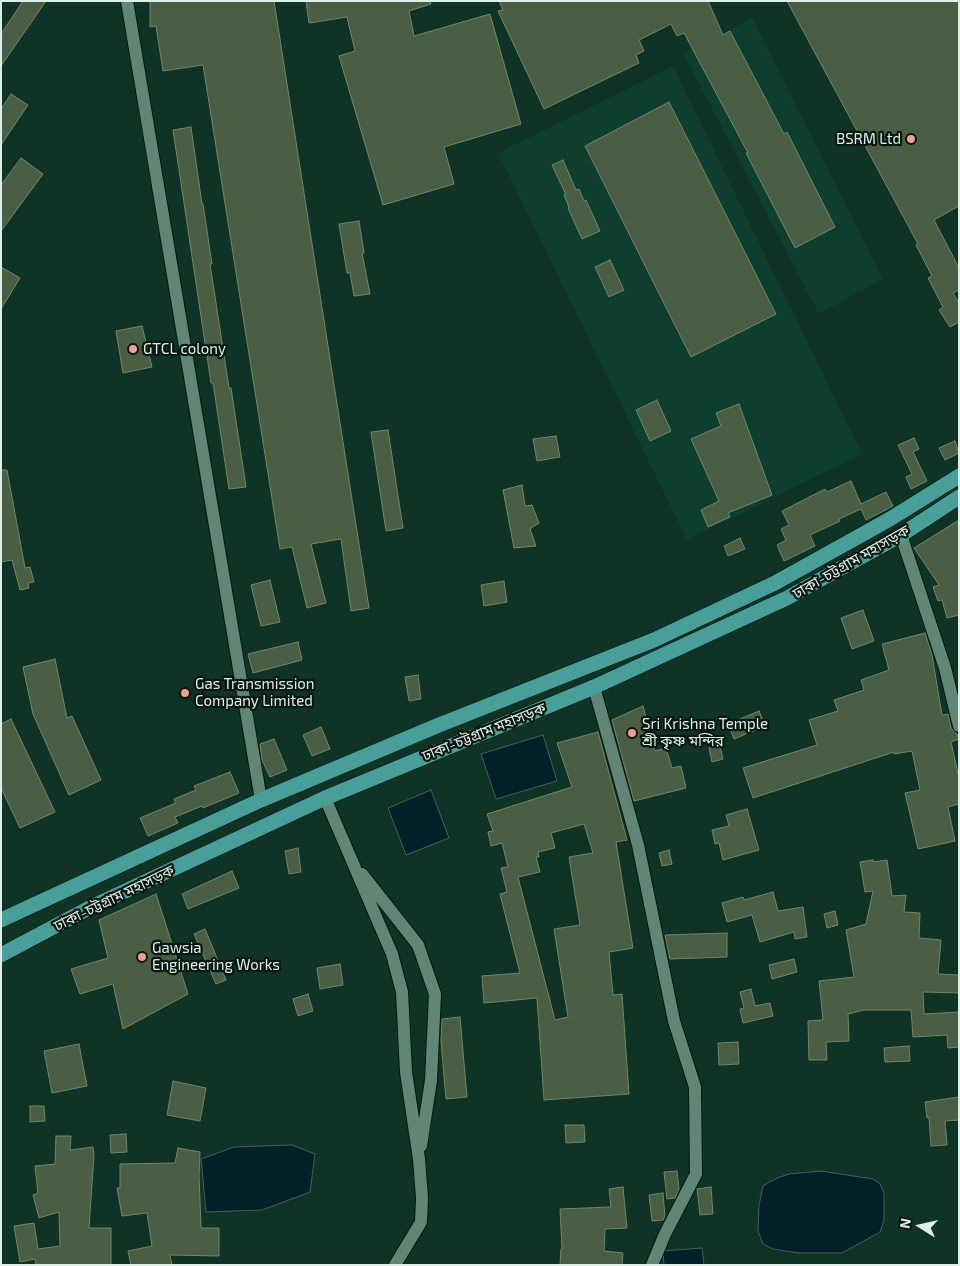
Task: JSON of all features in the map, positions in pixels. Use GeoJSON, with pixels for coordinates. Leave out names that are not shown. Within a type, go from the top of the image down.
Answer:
{"type":"FeatureCollection","features":[{"type":"Feature","properties":{"kind":"highway","name":"ঢাকা-চট্টগ্রাম মহাসড়ক"},"geometry":{"type":"LineString","coordinates":[[1,920],[261,800],[439,725],[663,636],[775,583],[890,519],[959,476]]}},
{"type":"Feature","properties":{"kind":"highway","name":"ঢাকা-চট্টগ্রাম মহাসড়ক"},"geometry":{"type":"LineString","coordinates":[[1,955],[91,908],[325,798],[594,687],[787,598],[902,535],[959,497]]}},
{"type":"Feature","properties":{"kind":"street"},"geometry":{"type":"LineString","coordinates":[[127,1],[261,800]]}},
{"type":"Feature","properties":{"kind":"street"},"geometry":{"type":"LineString","coordinates":[[902,535],[945,668],[959,726]]}},
{"type":"Feature","properties":{"kind":"street"},"geometry":{"type":"LineString","coordinates":[[594,687],[638,845],[674,1021],[695,1086],[696,1174],[665,1234],[652,1265]]}},
{"type":"Feature","properties":{"kind":"street"},"geometry":{"type":"LineString","coordinates":[[325,798],[392,954],[402,992],[406,1072],[419,1159],[422,1198],[421,1222],[395,1265]]}},
{"type":"Feature","properties":{"kind":"street"},"geometry":{"type":"LineString","coordinates":[[353,862],[418,945],[435,994],[431,1080],[419,1159]]}},
{"type":"Feature","properties":{"kind":"shaded area"},"geometry":{"type":"Polygon","coordinates":[[[752,18],[883,279],[819,314],[683,53],[752,18]]]}},
{"type":"Feature","properties":{"kind":"shaded area"},"geometry":{"type":"Polygon","coordinates":[[[673,66],[862,454],[687,540],[498,153],[673,66]]]}},
{"type":"Feature","properties":{"kind":"water"},"geometry":{"type":"Polygon","coordinates":[[[543,735],[557,781],[496,799],[481,754],[543,735]]]}},
{"type":"Feature","properties":{"kind":"water"},"geometry":{"type":"Polygon","coordinates":[[[431,790],[449,838],[406,855],[388,808],[431,790]]]}},
{"type":"Feature","properties":{"kind":"water"},"geometry":{"type":"Polygon","coordinates":[[[292,1145],[315,1154],[310,1192],[262,1210],[206,1212],[201,1159],[234,1147],[292,1145]]]}},
{"type":"Feature","properties":{"kind":"water"},"geometry":{"type":"Polygon","coordinates":[[[821,1171],[873,1179],[880,1184],[884,1193],[884,1220],[880,1232],[842,1253],[799,1253],[773,1249],[763,1244],[758,1231],[759,1205],[763,1186],[789,1174],[821,1171]]]}},
{"type":"Feature","properties":{"kind":"water"},"geometry":{"type":"Polygon","coordinates":[[[702,1248],[704,1265],[664,1265],[663,1251],[702,1248]]]}},
{"type":"Feature","properties":{"kind":"building"},"geometry":{"type":"Polygon","coordinates":[[[23,1],[46,1],[1,66],[1,34],[23,1]]]}},
{"type":"Feature","properties":{"kind":"building"},"geometry":{"type":"Polygon","coordinates":[[[150,1],[274,1],[369,608],[351,611],[341,539],[311,544],[326,603],[307,608],[292,547],[280,549],[203,65],[163,71],[156,26],[150,27],[150,1]]]}},
{"type":"Feature","properties":{"kind":"building"},"geometry":{"type":"Polygon","coordinates":[[[306,1],[430,1],[431,4],[409,11],[414,36],[490,14],[521,124],[444,147],[454,184],[383,205],[339,56],[355,51],[347,17],[309,23],[306,1]]]}},
{"type":"Feature","properties":{"kind":"building"},"geometry":{"type":"Polygon","coordinates":[[[499,1],[708,1],[723,35],[730,31],[784,134],[787,132],[835,227],[795,248],[746,153],[748,153],[684,33],[677,36],[671,24],[639,40],[644,51],[636,55],[639,63],[544,109],[498,11],[503,10],[499,1]]]}},
{"type":"Feature","properties":{"kind":"building","name":"BSRM Ltd"},"geometry":{"type":"Polygon","coordinates":[[[787,1],[959,1],[959,206],[934,220],[959,268],[959,290],[953,293],[959,303],[959,322],[950,327],[939,310],[943,307],[928,278],[932,276],[916,245],[918,244],[787,1]]]}},
{"type":"Feature","properties":{"kind":"building"},"geometry":{"type":"Polygon","coordinates":[[[11,94],[28,105],[1,145],[1,109],[11,94]]]}},
{"type":"Feature","properties":{"kind":"building"},"geometry":{"type":"Polygon","coordinates":[[[669,102],[776,314],[691,357],[585,146],[669,102]]]}},
{"type":"Feature","properties":{"kind":"building"},"geometry":{"type":"Polygon","coordinates":[[[191,127],[212,264],[210,264],[246,487],[229,489],[213,383],[211,383],[173,130],[191,127]]]}},
{"type":"Feature","properties":{"kind":"building"},"geometry":{"type":"Polygon","coordinates":[[[21,158],[43,174],[1,231],[1,185],[21,158]]]}},
{"type":"Feature","properties":{"kind":"building"},"geometry":{"type":"Polygon","coordinates":[[[563,160],[576,190],[579,189],[584,201],[586,200],[600,231],[582,239],[568,208],[564,195],[566,195],[552,165],[563,160]]]}},
{"type":"Feature","properties":{"kind":"building"},"geometry":{"type":"Polygon","coordinates":[[[359,221],[364,253],[362,253],[370,294],[354,296],[350,273],[347,273],[339,224],[359,221]]]}},
{"type":"Feature","properties":{"kind":"building"},"geometry":{"type":"Polygon","coordinates":[[[610,260],[624,290],[609,297],[595,267],[610,260]]]}},
{"type":"Feature","properties":{"kind":"building"},"geometry":{"type":"Polygon","coordinates":[[[1,267],[20,278],[1,309],[1,267]]]}},
{"type":"Feature","properties":{"kind":"building","name":"GTCL colony"},"geometry":{"type":"Polygon","coordinates":[[[142,326],[152,367],[123,373],[116,331],[142,326]]]}},
{"type":"Feature","properties":{"kind":"building"},"geometry":{"type":"Polygon","coordinates":[[[657,400],[671,431],[650,441],[636,410],[657,400]]]}},
{"type":"Feature","properties":{"kind":"building"},"geometry":{"type":"Polygon","coordinates":[[[739,404],[772,495],[728,513],[730,517],[708,527],[701,510],[719,501],[691,439],[721,426],[716,413],[739,404]]]}},
{"type":"Feature","properties":{"kind":"building"},"geometry":{"type":"Polygon","coordinates":[[[388,430],[403,528],[386,531],[371,432],[388,430]]]}},
{"type":"Feature","properties":{"kind":"building"},"geometry":{"type":"Polygon","coordinates":[[[556,436],[560,457],[537,461],[533,439],[556,436]]]}},
{"type":"Feature","properties":{"kind":"building"},"geometry":{"type":"Polygon","coordinates":[[[914,438],[919,449],[913,452],[927,481],[911,489],[906,477],[912,474],[898,445],[914,438]]]}},
{"type":"Feature","properties":{"kind":"building"},"geometry":{"type":"Polygon","coordinates":[[[955,441],[959,453],[945,460],[939,448],[955,441]]]}},
{"type":"Feature","properties":{"kind":"building"},"geometry":{"type":"Polygon","coordinates":[[[1,470],[7,470],[25,568],[30,567],[34,582],[28,583],[29,588],[20,590],[12,560],[1,562],[1,470]]]}},
{"type":"Feature","properties":{"kind":"building"},"geometry":{"type":"Polygon","coordinates":[[[851,481],[861,504],[886,492],[893,506],[866,520],[861,509],[839,519],[840,521],[810,535],[815,546],[784,561],[777,545],[786,540],[781,529],[789,525],[782,511],[825,489],[827,492],[851,481]]]}},
{"type":"Feature","properties":{"kind":"building"},"geometry":{"type":"Polygon","coordinates":[[[522,485],[525,506],[532,505],[539,523],[530,529],[536,546],[514,548],[503,490],[522,485]]]}},
{"type":"Feature","properties":{"kind":"building"},"geometry":{"type":"Polygon","coordinates":[[[959,520],[959,615],[947,618],[942,600],[938,601],[933,587],[939,585],[914,548],[959,520]]]}},
{"type":"Feature","properties":{"kind":"building"},"geometry":{"type":"Polygon","coordinates":[[[740,538],[745,549],[728,556],[724,546],[740,538]]]}},
{"type":"Feature","properties":{"kind":"building"},"geometry":{"type":"Polygon","coordinates":[[[270,580],[280,622],[261,626],[251,585],[270,580]]]}},
{"type":"Feature","properties":{"kind":"building"},"geometry":{"type":"Polygon","coordinates":[[[504,581],[507,602],[484,606],[481,585],[504,581]]]}},
{"type":"Feature","properties":{"kind":"building"},"geometry":{"type":"Polygon","coordinates":[[[863,610],[874,641],[852,649],[841,618],[863,610]]]}},
{"type":"Feature","properties":{"kind":"building"},"geometry":{"type":"Polygon","coordinates":[[[925,633],[932,655],[942,715],[948,714],[951,728],[959,739],[951,742],[959,778],[959,804],[948,807],[955,841],[918,849],[905,793],[920,790],[912,751],[894,754],[894,752],[753,798],[743,768],[817,745],[809,720],[838,711],[834,700],[864,690],[861,680],[889,670],[882,644],[925,633]]]}},
{"type":"Feature","properties":{"kind":"building"},"geometry":{"type":"Polygon","coordinates":[[[298,642],[302,660],[253,673],[248,654],[298,642]]]}},
{"type":"Feature","properties":{"kind":"building"},"geometry":{"type":"Polygon","coordinates":[[[55,659],[67,718],[72,716],[101,780],[69,795],[33,714],[23,667],[55,659]]]}},
{"type":"Feature","properties":{"kind":"building"},"geometry":{"type":"Polygon","coordinates":[[[418,675],[421,699],[409,701],[405,677],[418,675]]]}},
{"type":"Feature","properties":{"kind":"building"},"geometry":{"type":"Polygon","coordinates":[[[643,706],[655,751],[666,748],[672,768],[681,766],[686,788],[634,801],[612,720],[643,706]]]}},
{"type":"Feature","properties":{"kind":"building"},"geometry":{"type":"Polygon","coordinates":[[[759,711],[765,726],[734,739],[728,724],[759,711]]]}},
{"type":"Feature","properties":{"kind":"building"},"geometry":{"type":"Polygon","coordinates":[[[11,719],[55,812],[20,828],[1,788],[1,724],[11,719]]]}},
{"type":"Feature","properties":{"kind":"building"},"geometry":{"type":"Polygon","coordinates":[[[321,727],[330,749],[312,756],[303,735],[321,727]]]}},
{"type":"Feature","properties":{"kind":"building"},"geometry":{"type":"Polygon","coordinates":[[[598,732],[627,840],[616,842],[633,948],[609,952],[613,995],[622,994],[629,1094],[544,1100],[537,998],[484,1003],[482,976],[520,973],[500,894],[507,892],[501,868],[508,867],[502,843],[491,846],[488,832],[493,831],[487,814],[572,787],[557,743],[598,732]],[[584,824],[551,833],[555,848],[538,852],[539,857],[536,857],[540,872],[518,877],[555,1020],[568,1017],[554,929],[580,925],[569,857],[593,853],[584,824]]]}},
{"type":"Feature","properties":{"kind":"building"},"geometry":{"type":"Polygon","coordinates":[[[274,739],[287,770],[270,777],[262,760],[260,744],[274,739]]]}},
{"type":"Feature","properties":{"kind":"building"},"geometry":{"type":"Polygon","coordinates":[[[720,746],[723,759],[712,762],[709,748],[720,746]]]}},
{"type":"Feature","properties":{"kind":"building"},"geometry":{"type":"Polygon","coordinates":[[[230,772],[239,793],[175,817],[178,823],[148,836],[140,818],[176,803],[174,799],[196,790],[194,786],[230,772]]]}},
{"type":"Feature","properties":{"kind":"building"},"geometry":{"type":"Polygon","coordinates":[[[747,809],[759,850],[723,860],[719,843],[715,844],[712,830],[729,826],[726,815],[747,809]]]}},
{"type":"Feature","properties":{"kind":"building"},"geometry":{"type":"Polygon","coordinates":[[[298,848],[301,872],[289,874],[285,851],[298,848]]]}},
{"type":"Feature","properties":{"kind":"building"},"geometry":{"type":"Polygon","coordinates":[[[669,850],[672,864],[662,866],[659,853],[669,850]]]}},
{"type":"Feature","properties":{"kind":"building"},"geometry":{"type":"Polygon","coordinates":[[[873,860],[873,862],[887,860],[892,896],[906,895],[904,912],[920,913],[919,938],[941,940],[938,974],[959,975],[959,993],[923,992],[924,1014],[959,1012],[959,1047],[948,1048],[947,1035],[913,1037],[911,1010],[864,1010],[848,1014],[849,1041],[826,1042],[827,1060],[809,1060],[808,1021],[823,1020],[819,981],[854,977],[846,930],[866,924],[873,891],[865,892],[860,862],[873,860]]]}},
{"type":"Feature","properties":{"kind":"building"},"geometry":{"type":"Polygon","coordinates":[[[232,871],[239,888],[188,909],[182,894],[232,871]]]}},
{"type":"Feature","properties":{"kind":"building"},"geometry":{"type":"Polygon","coordinates":[[[773,892],[778,911],[803,907],[807,937],[795,939],[794,932],[760,942],[752,915],[727,922],[722,903],[743,897],[744,900],[773,892]]]}},
{"type":"Feature","properties":{"kind":"building","name":"Gawsia Engineering Works"},"geometry":{"type":"Polygon","coordinates":[[[156,894],[188,994],[123,1029],[113,984],[80,994],[71,969],[108,958],[99,920],[156,894]]]}},
{"type":"Feature","properties":{"kind":"building"},"geometry":{"type":"Polygon","coordinates":[[[835,911],[838,925],[827,928],[824,914],[835,911]]]}},
{"type":"Feature","properties":{"kind":"building"},"geometry":{"type":"Polygon","coordinates":[[[205,929],[226,980],[216,984],[194,934],[205,929]]]}},
{"type":"Feature","properties":{"kind":"building"},"geometry":{"type":"Polygon","coordinates":[[[727,933],[727,957],[670,959],[665,935],[727,933]]]}},
{"type":"Feature","properties":{"kind":"building"},"geometry":{"type":"Polygon","coordinates":[[[794,959],[797,972],[772,979],[769,965],[794,959]]]}},
{"type":"Feature","properties":{"kind":"building"},"geometry":{"type":"Polygon","coordinates":[[[340,964],[343,985],[320,989],[317,968],[340,964]]]}},
{"type":"Feature","properties":{"kind":"building"},"geometry":{"type":"Polygon","coordinates":[[[751,989],[755,1006],[770,1003],[773,1016],[743,1023],[740,1009],[744,1008],[740,992],[751,989]]]}},
{"type":"Feature","properties":{"kind":"building"},"geometry":{"type":"Polygon","coordinates":[[[308,994],[313,1011],[298,1016],[293,999],[308,994]]]}},
{"type":"Feature","properties":{"kind":"building"},"geometry":{"type":"Polygon","coordinates":[[[460,1017],[467,1097],[446,1099],[441,1041],[442,1019],[460,1017]]]}},
{"type":"Feature","properties":{"kind":"building"},"geometry":{"type":"Polygon","coordinates":[[[738,1042],[739,1064],[719,1065],[718,1043],[738,1042]]]}},
{"type":"Feature","properties":{"kind":"building"},"geometry":{"type":"Polygon","coordinates":[[[79,1044],[87,1086],[52,1093],[44,1051],[79,1044]]]}},
{"type":"Feature","properties":{"kind":"building"},"geometry":{"type":"Polygon","coordinates":[[[909,1046],[910,1061],[885,1062],[884,1048],[909,1046]]]}},
{"type":"Feature","properties":{"kind":"building"},"geometry":{"type":"Polygon","coordinates":[[[173,1081],[206,1088],[200,1121],[167,1115],[173,1081]]]}},
{"type":"Feature","properties":{"kind":"building"},"geometry":{"type":"Polygon","coordinates":[[[959,1097],[959,1120],[945,1121],[947,1145],[931,1146],[929,1117],[927,1118],[925,1102],[959,1097]]]}},
{"type":"Feature","properties":{"kind":"building"},"geometry":{"type":"Polygon","coordinates":[[[30,1106],[44,1106],[45,1121],[30,1122],[30,1106]]]}},
{"type":"Feature","properties":{"kind":"building"},"geometry":{"type":"Polygon","coordinates":[[[565,1125],[584,1125],[585,1142],[566,1143],[565,1125]]]}},
{"type":"Feature","properties":{"kind":"building"},"geometry":{"type":"Polygon","coordinates":[[[126,1134],[127,1152],[111,1153],[110,1135],[126,1134]]]}},
{"type":"Feature","properties":{"kind":"building"},"geometry":{"type":"Polygon","coordinates":[[[56,1136],[71,1136],[70,1150],[93,1147],[89,1228],[111,1228],[111,1265],[36,1265],[35,1259],[20,1262],[14,1226],[34,1223],[38,1249],[60,1246],[59,1212],[39,1218],[33,1195],[38,1193],[35,1166],[55,1164],[56,1136]]]}},
{"type":"Feature","properties":{"kind":"building"},"geometry":{"type":"Polygon","coordinates":[[[178,1148],[200,1152],[201,1228],[219,1228],[219,1256],[170,1255],[172,1265],[131,1265],[128,1251],[152,1246],[147,1213],[122,1216],[117,1188],[120,1188],[120,1164],[175,1163],[178,1148]]]}},
{"type":"Feature","properties":{"kind":"building"},"geometry":{"type":"Polygon","coordinates":[[[677,1171],[679,1189],[675,1198],[667,1199],[664,1172],[677,1171]]]}},
{"type":"Feature","properties":{"kind":"building"},"geometry":{"type":"Polygon","coordinates":[[[623,1187],[627,1228],[605,1229],[604,1251],[623,1253],[622,1265],[560,1265],[562,1249],[560,1209],[611,1207],[609,1189],[623,1187]]]}},
{"type":"Feature","properties":{"kind":"building"},"geometry":{"type":"Polygon","coordinates":[[[711,1187],[713,1214],[700,1215],[697,1189],[711,1187]]]}},
{"type":"Feature","properties":{"kind":"building"},"geometry":{"type":"Polygon","coordinates":[[[663,1193],[665,1216],[663,1220],[652,1221],[649,1195],[663,1193]]]}},
{"type":"Feature","properties":{"kind":"place","name":"BSRM Ltd"},"geometry":{"type":"Point","coordinates":[911,139]}},
{"type":"Feature","properties":{"kind":"place","name":"GTCL colony"},"geometry":{"type":"Point","coordinates":[133,349]}},
{"type":"Feature","properties":{"kind":"place","name":"Gas Transmission Company Limited"},"geometry":{"type":"Point","coordinates":[185,693]}},
{"type":"Feature","properties":{"kind":"place","name":"Sri Krishna Temple শ্রী কৃষ্ণ মন্দির"},"geometry":{"type":"Point","coordinates":[632,733]}},
{"type":"Feature","properties":{"kind":"place","name":"Gawsia Engineering Works"},"geometry":{"type":"Point","coordinates":[142,957]}}]}
